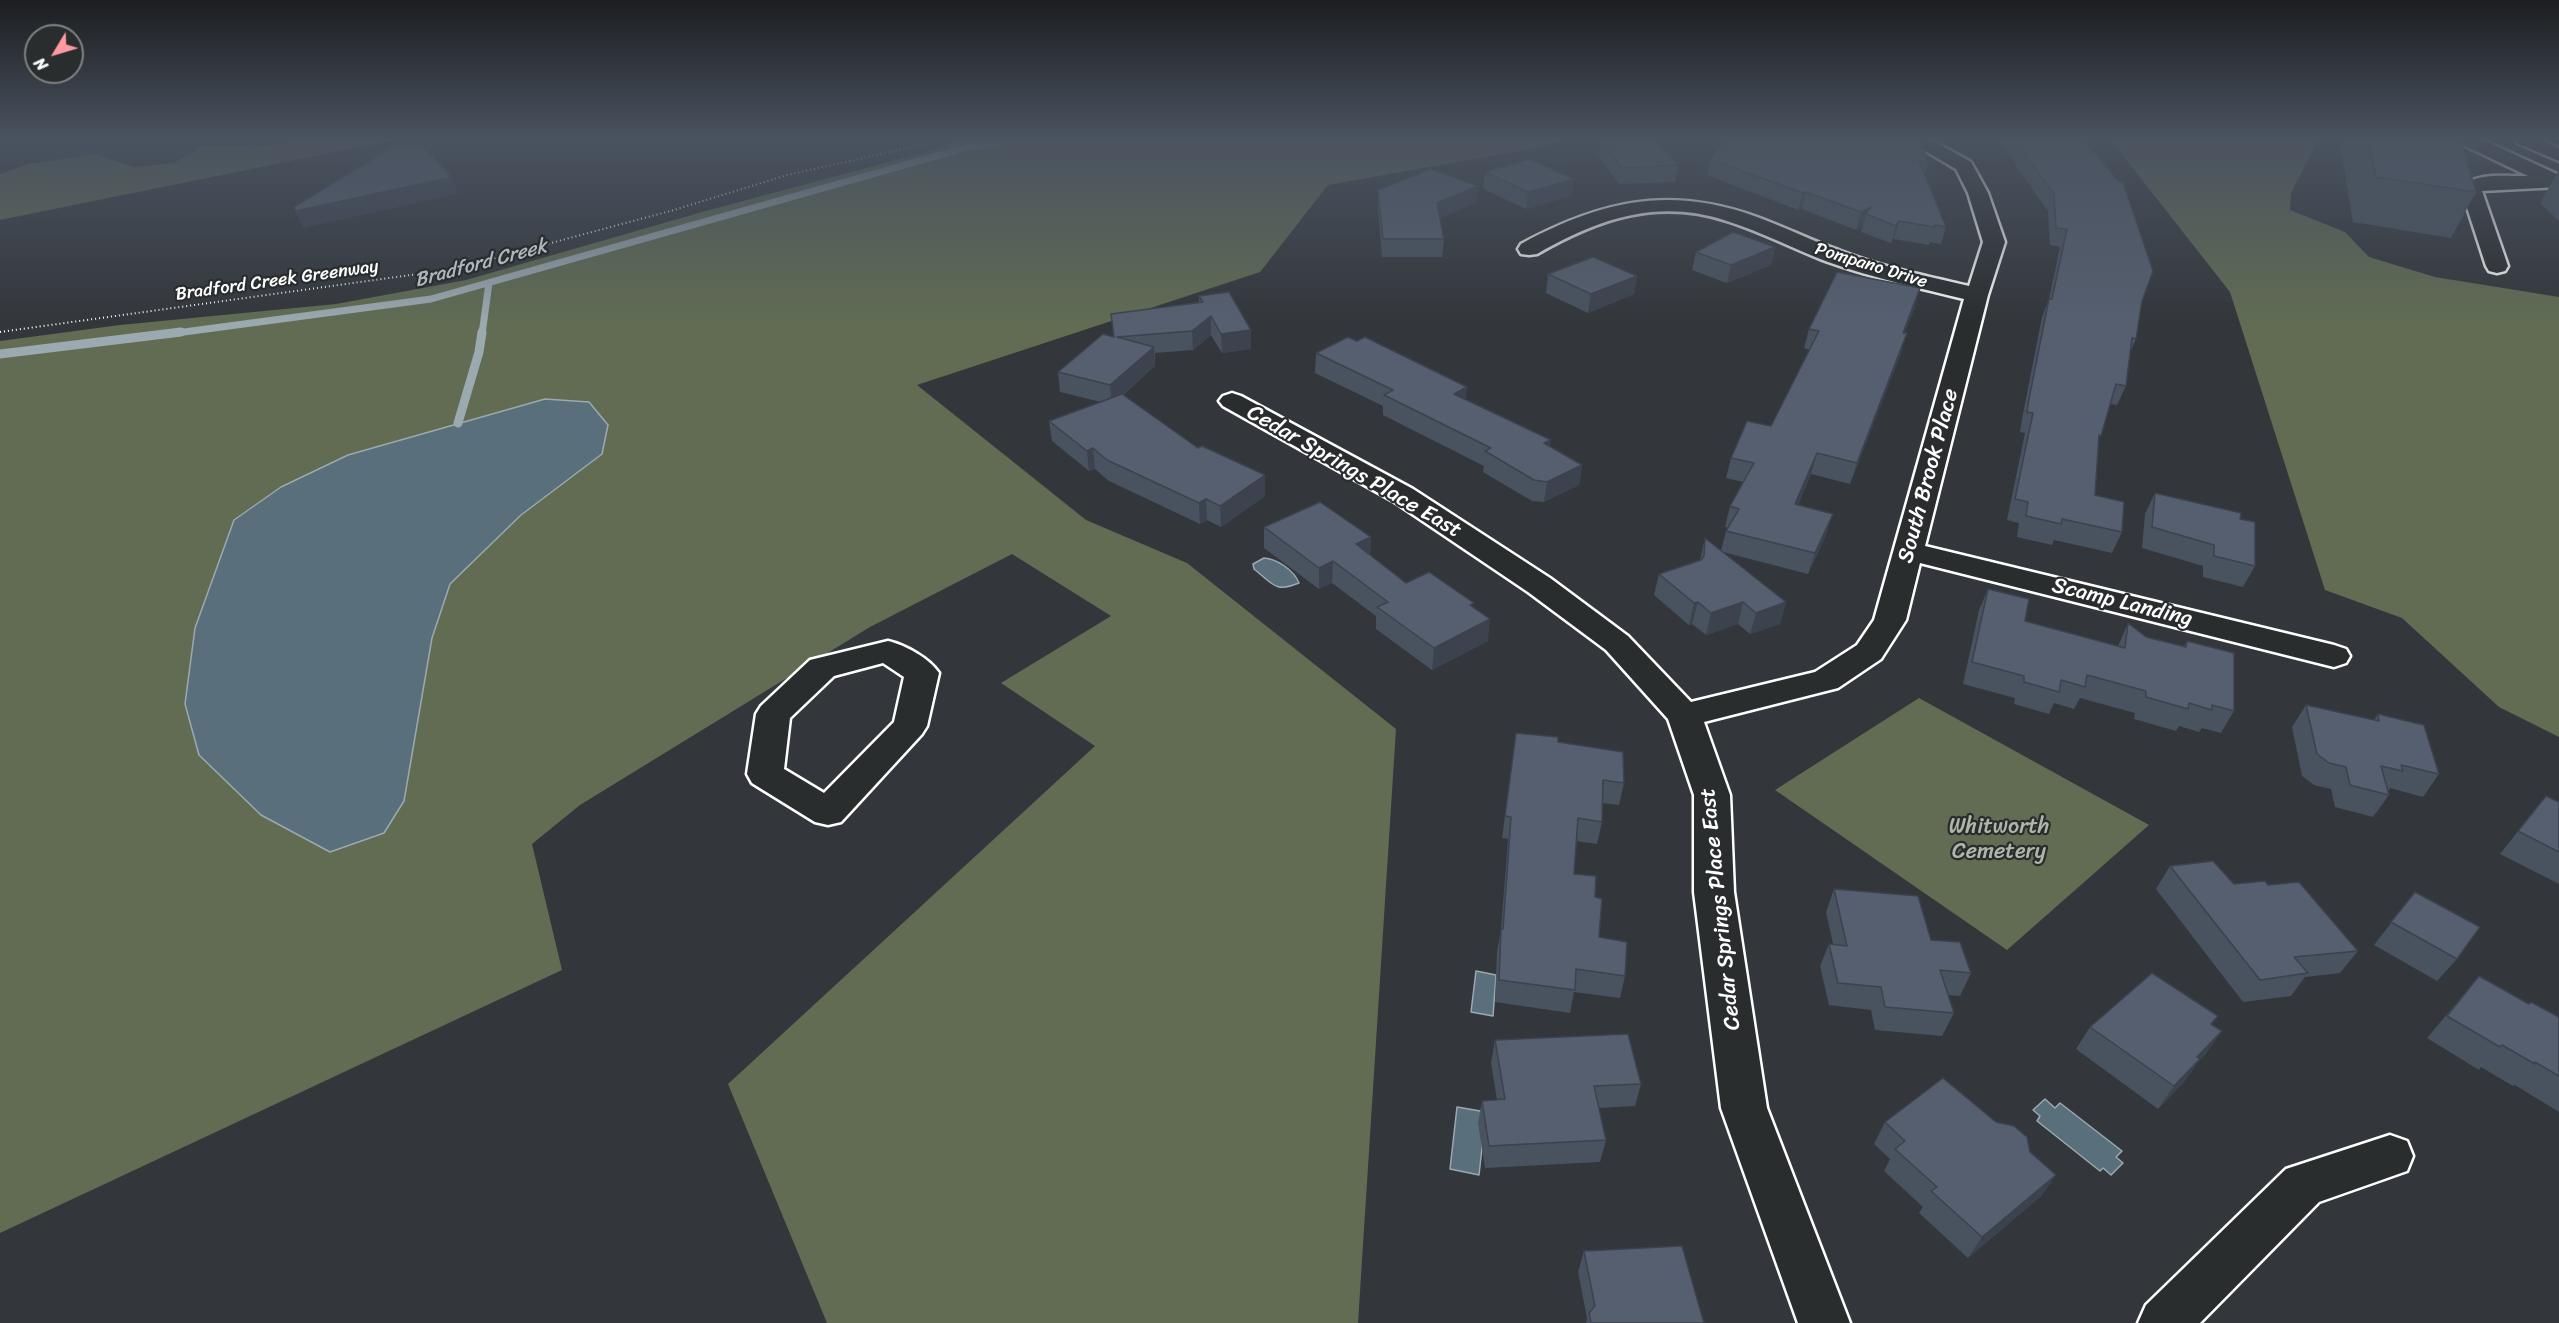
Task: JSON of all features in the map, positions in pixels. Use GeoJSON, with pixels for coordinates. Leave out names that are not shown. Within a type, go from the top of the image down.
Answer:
{"type":"FeatureCollection","features":[{"type":"Feature","properties":{"kind":"street","name":"South Brook Place"},"geometry":{"type":"LineString","coordinates":[[1684,715],[1826,680],[1869,652],[1890,620],[1977,295],[1994,242],[1981,201]]}},
{"type":"Feature","properties":{"kind":"street"},"geometry":{"type":"LineString","coordinates":[[2475,201],[2497,266]]}},
{"type":"Feature","properties":{"kind":"street","name":"Pompano Drive"},"geometry":{"type":"LineString","coordinates":[[1529,249],[1585,219],[1606,212],[1632,207],[1690,207],[1722,213],[1838,258],[1908,279],[1977,295]]}},
{"type":"Feature","properties":{"kind":"street","name":"Cedar Springs Place East"},"geometry":{"type":"LineString","coordinates":[[1232,401],[1403,495],[1539,585],[1617,643],[1684,715],[1712,795],[1714,892],[1744,1108],[1824,1323]]}},
{"type":"Feature","properties":{"kind":"street","name":"Scamp Landing"},"geometry":{"type":"LineString","coordinates":[[1910,551],[2334,656]]}},
{"type":"Feature","properties":{"kind":"street"},"geometry":{"type":"LineString","coordinates":[[888,651],[922,673],[910,726],[828,812],[765,774],[773,714],[822,668],[888,651]]}},
{"type":"Feature","properties":{"kind":"street"},"geometry":{"type":"LineString","coordinates":[[2164,1323],[2303,1185],[2390,1156]]}},
{"type":"Feature","properties":{"kind":"path","name":"Bradford Creek Greenway"},"geometry":{"type":"LineString","coordinates":[[0,332],[454,268],[704,201]]}},
{"type":"Feature","properties":{"kind":"green space"},"geometry":{"type":"Polygon","coordinates":[[[0,201],[95,201],[0,220],[0,201]]]}},
{"type":"Feature","properties":{"kind":"green space"},"geometry":{"type":"Polygon","coordinates":[[[744,201],[1316,201],[1260,272],[917,385],[1086,520],[1187,563],[1396,729],[1358,1323],[827,1323],[728,1084],[1095,746],[1001,683],[1111,616],[1012,554],[870,627],[580,805],[532,844],[562,970],[0,1233],[0,341],[120,325],[336,304],[466,280],[744,201]]]}},
{"type":"Feature","properties":{"kind":"green space"},"geometry":{"type":"Polygon","coordinates":[[[2158,201],[2291,201],[2290,210],[2345,232],[2369,257],[2435,277],[2559,297],[2559,737],[2499,707],[2402,618],[2325,590],[2230,292],[2158,201]]]}},
{"type":"Feature","properties":{"kind":"green space","name":"Whitworth Cemetery"},"geometry":{"type":"Polygon","coordinates":[[[1919,698],[2149,825],[2007,950],[1775,790],[1919,698]]]}},
{"type":"Feature","properties":{"kind":"water"},"geometry":{"type":"Polygon","coordinates":[[[545,399],[589,402],[608,425],[602,454],[521,515],[450,584],[432,638],[404,801],[384,833],[330,852],[261,815],[199,755],[185,704],[195,628],[234,520],[281,487],[348,455],[545,399]]]}},
{"type":"Feature","properties":{"kind":"water"},"geometry":{"type":"Polygon","coordinates":[[[1264,558],[1274,560],[1284,566],[1297,578],[1299,583],[1279,587],[1270,583],[1254,569],[1253,564],[1264,558]]]}},
{"type":"Feature","properties":{"kind":"water"},"geometry":{"type":"Polygon","coordinates":[[[1476,971],[1496,975],[1493,1016],[1471,1012],[1476,971]]]}},
{"type":"Feature","properties":{"kind":"water"},"geometry":{"type":"Polygon","coordinates":[[[2045,1099],[2055,1108],[2060,1103],[2122,1151],[2116,1157],[2123,1163],[2111,1175],[2103,1168],[2100,1171],[2037,1121],[2040,1116],[2033,1110],[2045,1099]]]}},
{"type":"Feature","properties":{"kind":"water"},"geometry":{"type":"Polygon","coordinates":[[[1457,1107],[1486,1112],[1479,1175],[1450,1169],[1457,1107]]]}},
{"type":"Feature","properties":{"kind":"building"},"geometry":{"type":"Polygon","coordinates":[[[304,201],[342,201],[295,211],[294,207],[304,201]]]}},
{"type":"Feature","properties":{"kind":"building"},"geometry":{"type":"Polygon","coordinates":[[[1379,201],[1442,201],[1437,203],[1444,239],[1383,239],[1379,201]]]}},
{"type":"Feature","properties":{"kind":"building"},"geometry":{"type":"Polygon","coordinates":[[[1830,201],[1935,201],[1946,227],[1899,221],[1896,226],[1866,214],[1871,207],[1861,212],[1830,201]]]}},
{"type":"Feature","properties":{"kind":"building"},"geometry":{"type":"Polygon","coordinates":[[[2054,201],[2129,201],[2153,271],[2142,301],[2136,339],[2132,338],[2126,386],[2116,384],[2101,436],[2099,435],[2095,495],[2124,502],[2122,532],[2062,519],[2061,524],[2026,516],[2028,502],[2015,499],[2033,413],[2027,412],[2029,399],[2049,299],[2052,299],[2067,229],[2056,228],[2054,201]]]}},
{"type":"Feature","properties":{"kind":"building"},"geometry":{"type":"Polygon","coordinates":[[[1733,232],[1775,247],[1731,265],[1696,252],[1733,232]]]}},
{"type":"Feature","properties":{"kind":"building"},"geometry":{"type":"Polygon","coordinates":[[[1593,257],[1637,276],[1591,294],[1548,274],[1593,257]]]}},
{"type":"Feature","properties":{"kind":"building"},"geometry":{"type":"Polygon","coordinates":[[[1837,272],[1920,288],[1903,333],[1907,333],[1857,463],[1817,453],[1795,504],[1833,514],[1815,553],[1726,531],[1739,509],[1730,506],[1754,463],[1731,458],[1747,421],[1771,426],[1819,331],[1809,329],[1837,272]]]}},
{"type":"Feature","properties":{"kind":"building"},"geometry":{"type":"Polygon","coordinates":[[[1229,292],[1251,330],[1221,334],[1211,316],[1192,331],[1117,337],[1154,347],[1110,385],[1058,372],[1103,334],[1114,337],[1111,314],[1203,302],[1199,296],[1229,292]]]}},
{"type":"Feature","properties":{"kind":"building"},"geometry":{"type":"Polygon","coordinates":[[[1348,337],[1357,341],[1365,337],[1467,387],[1454,394],[1551,440],[1544,443],[1582,465],[1547,482],[1534,480],[1485,451],[1491,448],[1384,395],[1393,390],[1316,353],[1348,337]]]}},
{"type":"Feature","properties":{"kind":"building"},"geometry":{"type":"Polygon","coordinates":[[[1122,394],[1198,448],[1202,446],[1265,475],[1220,506],[1206,499],[1199,503],[1107,460],[1093,448],[1087,451],[1049,421],[1122,394]]]}},
{"type":"Feature","properties":{"kind":"building"},"geometry":{"type":"Polygon","coordinates":[[[2155,493],[2241,513],[2240,519],[2255,522],[2255,566],[2214,556],[2214,545],[2152,527],[2155,493]]]}},
{"type":"Feature","properties":{"kind":"building"},"geometry":{"type":"Polygon","coordinates":[[[1320,502],[1371,537],[1356,544],[1406,583],[1429,572],[1474,603],[1470,605],[1490,619],[1434,648],[1377,607],[1388,602],[1333,561],[1319,568],[1264,527],[1320,502]]]}},
{"type":"Feature","properties":{"kind":"building"},"geometry":{"type":"Polygon","coordinates":[[[1705,538],[1786,602],[1756,613],[1743,602],[1711,613],[1698,602],[1694,603],[1659,574],[1701,560],[1704,556],[1705,538]]]}},
{"type":"Feature","properties":{"kind":"building"},"geometry":{"type":"Polygon","coordinates":[[[1988,589],[2029,599],[2025,621],[2125,648],[2128,623],[2146,637],[2186,647],[2187,641],[2234,653],[2234,711],[2212,705],[2212,710],[2189,703],[2188,709],[2146,697],[2146,691],[2087,675],[2085,687],[2061,680],[2059,692],[2024,682],[2024,676],[1972,662],[1988,589]]]}},
{"type":"Feature","properties":{"kind":"building"},"geometry":{"type":"Polygon","coordinates":[[[2306,705],[2379,721],[2378,714],[2424,725],[2439,774],[2401,765],[2403,771],[2381,766],[2389,795],[2350,785],[2346,767],[2329,763],[2317,754],[2306,705]]]}},
{"type":"Feature","properties":{"kind":"building"},"geometry":{"type":"Polygon","coordinates":[[[1516,733],[1558,737],[1558,742],[1623,752],[1624,783],[1603,780],[1602,822],[1578,818],[1574,874],[1596,876],[1595,897],[1602,899],[1599,937],[1627,942],[1625,976],[1576,969],[1575,990],[1499,980],[1511,817],[1505,816],[1516,733]]]}},
{"type":"Feature","properties":{"kind":"building"},"geometry":{"type":"Polygon","coordinates":[[[2546,796],[2559,802],[2559,852],[2518,831],[2546,796]]]}},
{"type":"Feature","properties":{"kind":"building"},"geometry":{"type":"Polygon","coordinates":[[[2213,861],[2234,884],[2265,881],[2268,885],[2299,882],[2358,951],[2294,957],[2308,973],[2260,980],[2170,866],[2213,861]]]}},
{"type":"Feature","properties":{"kind":"building"},"geometry":{"type":"Polygon","coordinates":[[[1834,889],[1918,896],[1931,940],[1960,942],[1971,973],[1940,970],[1954,1013],[1885,1007],[1881,987],[1838,983],[1829,944],[1847,946],[1834,889]]]}},
{"type":"Feature","properties":{"kind":"building"},"geometry":{"type":"Polygon","coordinates":[[[2415,892],[2480,927],[2457,959],[2391,922],[2415,892]]]}},
{"type":"Feature","properties":{"kind":"building"},"geometry":{"type":"Polygon","coordinates":[[[2152,973],[2218,1016],[2211,1024],[2222,1031],[2197,1057],[2200,1059],[2174,1086],[2090,1027],[2152,973]]]}},
{"type":"Feature","properties":{"kind":"building"},"geometry":{"type":"Polygon","coordinates":[[[2479,976],[2529,1004],[2531,1002],[2559,1017],[2559,1076],[2502,1045],[2500,1047],[2447,1016],[2479,976]]]}},
{"type":"Feature","properties":{"kind":"building"},"geometry":{"type":"Polygon","coordinates":[[[1628,1034],[1641,1084],[1594,1086],[1606,1140],[1489,1146],[1482,1101],[1505,1099],[1495,1040],[1628,1034]]]}},
{"type":"Feature","properties":{"kind":"building"},"geometry":{"type":"Polygon","coordinates":[[[1943,1078],[1996,1122],[2014,1126],[2027,1137],[2030,1152],[2056,1175],[1982,1237],[1931,1191],[1937,1187],[1895,1149],[1905,1141],[1885,1122],[1943,1078]]]}},
{"type":"Feature","properties":{"kind":"building"},"geometry":{"type":"Polygon","coordinates":[[[1682,1246],[1704,1323],[1591,1323],[1589,1313],[1595,1306],[1584,1251],[1682,1246]]]}},
{"type":"Feature","properties":{"kind":"waterway","name":"Bradford Creek"},"geometry":{"type":"LineString","coordinates":[[169,334],[431,299],[778,201]]}},
{"type":"Feature","properties":{"kind":"waterway"},"geometry":{"type":"LineString","coordinates":[[482,334],[489,283]]}},
{"type":"Feature","properties":{"kind":"waterway","name":"Bradford Creek"},"geometry":{"type":"LineString","coordinates":[[0,354],[181,332]]}},
{"type":"Feature","properties":{"kind":"waterway"},"geometry":{"type":"LineString","coordinates":[[458,423],[479,352],[482,332]]}}]}
